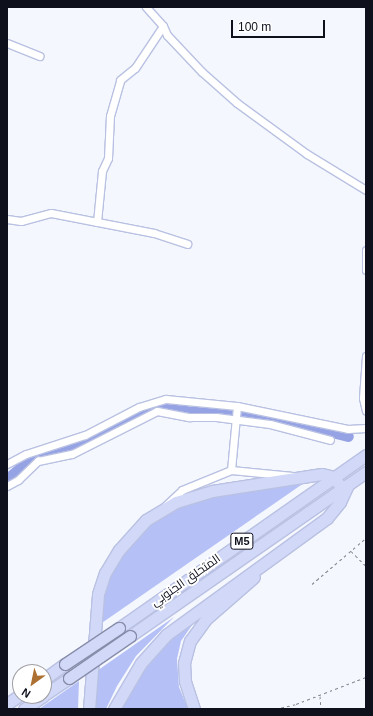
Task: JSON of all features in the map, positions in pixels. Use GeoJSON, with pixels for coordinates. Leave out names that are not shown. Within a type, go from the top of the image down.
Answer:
{"type":"FeatureCollection","features":[{"type":"Feature","properties":{"kind":"highway","name":"المتحلق الجنوبي"},"geometry":{"type":"LineString","coordinates":[[52,673],[366,455]]}},
{"type":"Feature","properties":{"kind":"highway","name":"المتحلق الجنوبي"},"geometry":{"type":"LineString","coordinates":[[52,690],[366,472]]}},
{"type":"Feature","properties":{"kind":"highway"},"geometry":{"type":"LineString","coordinates":[[89,709],[95,616],[101,584],[111,561],[127,539],[146,520],[163,508],[212,491],[322,474],[334,477],[345,487],[340,502],[327,518],[166,635],[137,668],[114,709]]}},
{"type":"Feature","properties":{"kind":"highway"},"geometry":{"type":"LineString","coordinates":[[194,709],[185,681],[184,663],[190,642],[207,618],[253,579],[272,558]]}},
{"type":"Feature","properties":{"kind":"street"},"geometry":{"type":"LineString","coordinates":[[146,7],[163,26],[167,35],[202,72],[237,103],[307,154],[366,190]]}},
{"type":"Feature","properties":{"kind":"street"},"geometry":{"type":"LineString","coordinates":[[97,222],[102,171],[108,158],[110,116],[120,80],[135,68],[163,26]]}},
{"type":"Feature","properties":{"kind":"street"},"geometry":{"type":"LineString","coordinates":[[7,44],[38,56]]}},
{"type":"Feature","properties":{"kind":"street"},"geometry":{"type":"LineString","coordinates":[[7,219],[21,221],[51,213],[154,234],[187,244]]}},
{"type":"Feature","properties":{"kind":"street"},"geometry":{"type":"LineString","coordinates":[[366,250],[366,270]]}},
{"type":"Feature","properties":{"kind":"street"},"geometry":{"type":"LineString","coordinates":[[366,356],[362,398],[366,411]]}},
{"type":"Feature","properties":{"kind":"street"},"geometry":{"type":"LineString","coordinates":[[7,464],[26,454],[84,435],[153,401],[189,400],[237,406],[348,429],[366,428]]}},
{"type":"Feature","properties":{"kind":"street"},"geometry":{"type":"LineString","coordinates":[[231,470],[237,406]]}},
{"type":"Feature","properties":{"kind":"street"},"geometry":{"type":"LineString","coordinates":[[7,486],[18,480],[38,461],[72,454],[157,411],[270,424],[330,440]]}},
{"type":"Feature","properties":{"kind":"street"},"geometry":{"type":"LineString","coordinates":[[163,508],[182,490],[231,470],[280,473],[299,478]]}},
{"type":"Feature","properties":{"kind":"path"},"geometry":{"type":"LineString","coordinates":[[312,584],[366,538]]}},
{"type":"Feature","properties":{"kind":"path"},"geometry":{"type":"LineString","coordinates":[[351,550],[366,566]]}},
{"type":"Feature","properties":{"kind":"path"},"geometry":{"type":"LineString","coordinates":[[275,709],[320,695],[366,677]]}},
{"type":"Feature","properties":{"kind":"path"},"geometry":{"type":"LineString","coordinates":[[320,695],[321,709]]}},
{"type":"Feature","properties":{"kind":"shaded area"},"geometry":{"type":"Polygon","coordinates":[[[304,483],[96,627],[101,597],[112,570],[125,548],[148,525],[179,507],[197,500],[304,483]]]}},
{"type":"Feature","properties":{"kind":"shaded area"},"geometry":{"type":"Polygon","coordinates":[[[174,617],[136,656],[117,686],[106,709],[92,709],[94,673],[174,617]]]}},
{"type":"Feature","properties":{"kind":"shaded area"},"geometry":{"type":"Polygon","coordinates":[[[197,618],[181,641],[177,659],[179,687],[188,709],[118,709],[128,689],[165,638],[197,618]]]}},
{"type":"Feature","properties":{"kind":"shaded area"},"geometry":{"type":"Polygon","coordinates":[[[79,681],[78,709],[39,709],[46,704],[52,704],[52,700],[79,681]]]}},
{"type":"Feature","properties":{"kind":"waterway"},"geometry":{"type":"LineString","coordinates":[[7,479],[36,455],[66,450],[109,431],[139,413],[158,405],[192,412],[214,411],[275,418],[348,436]]}}]}
